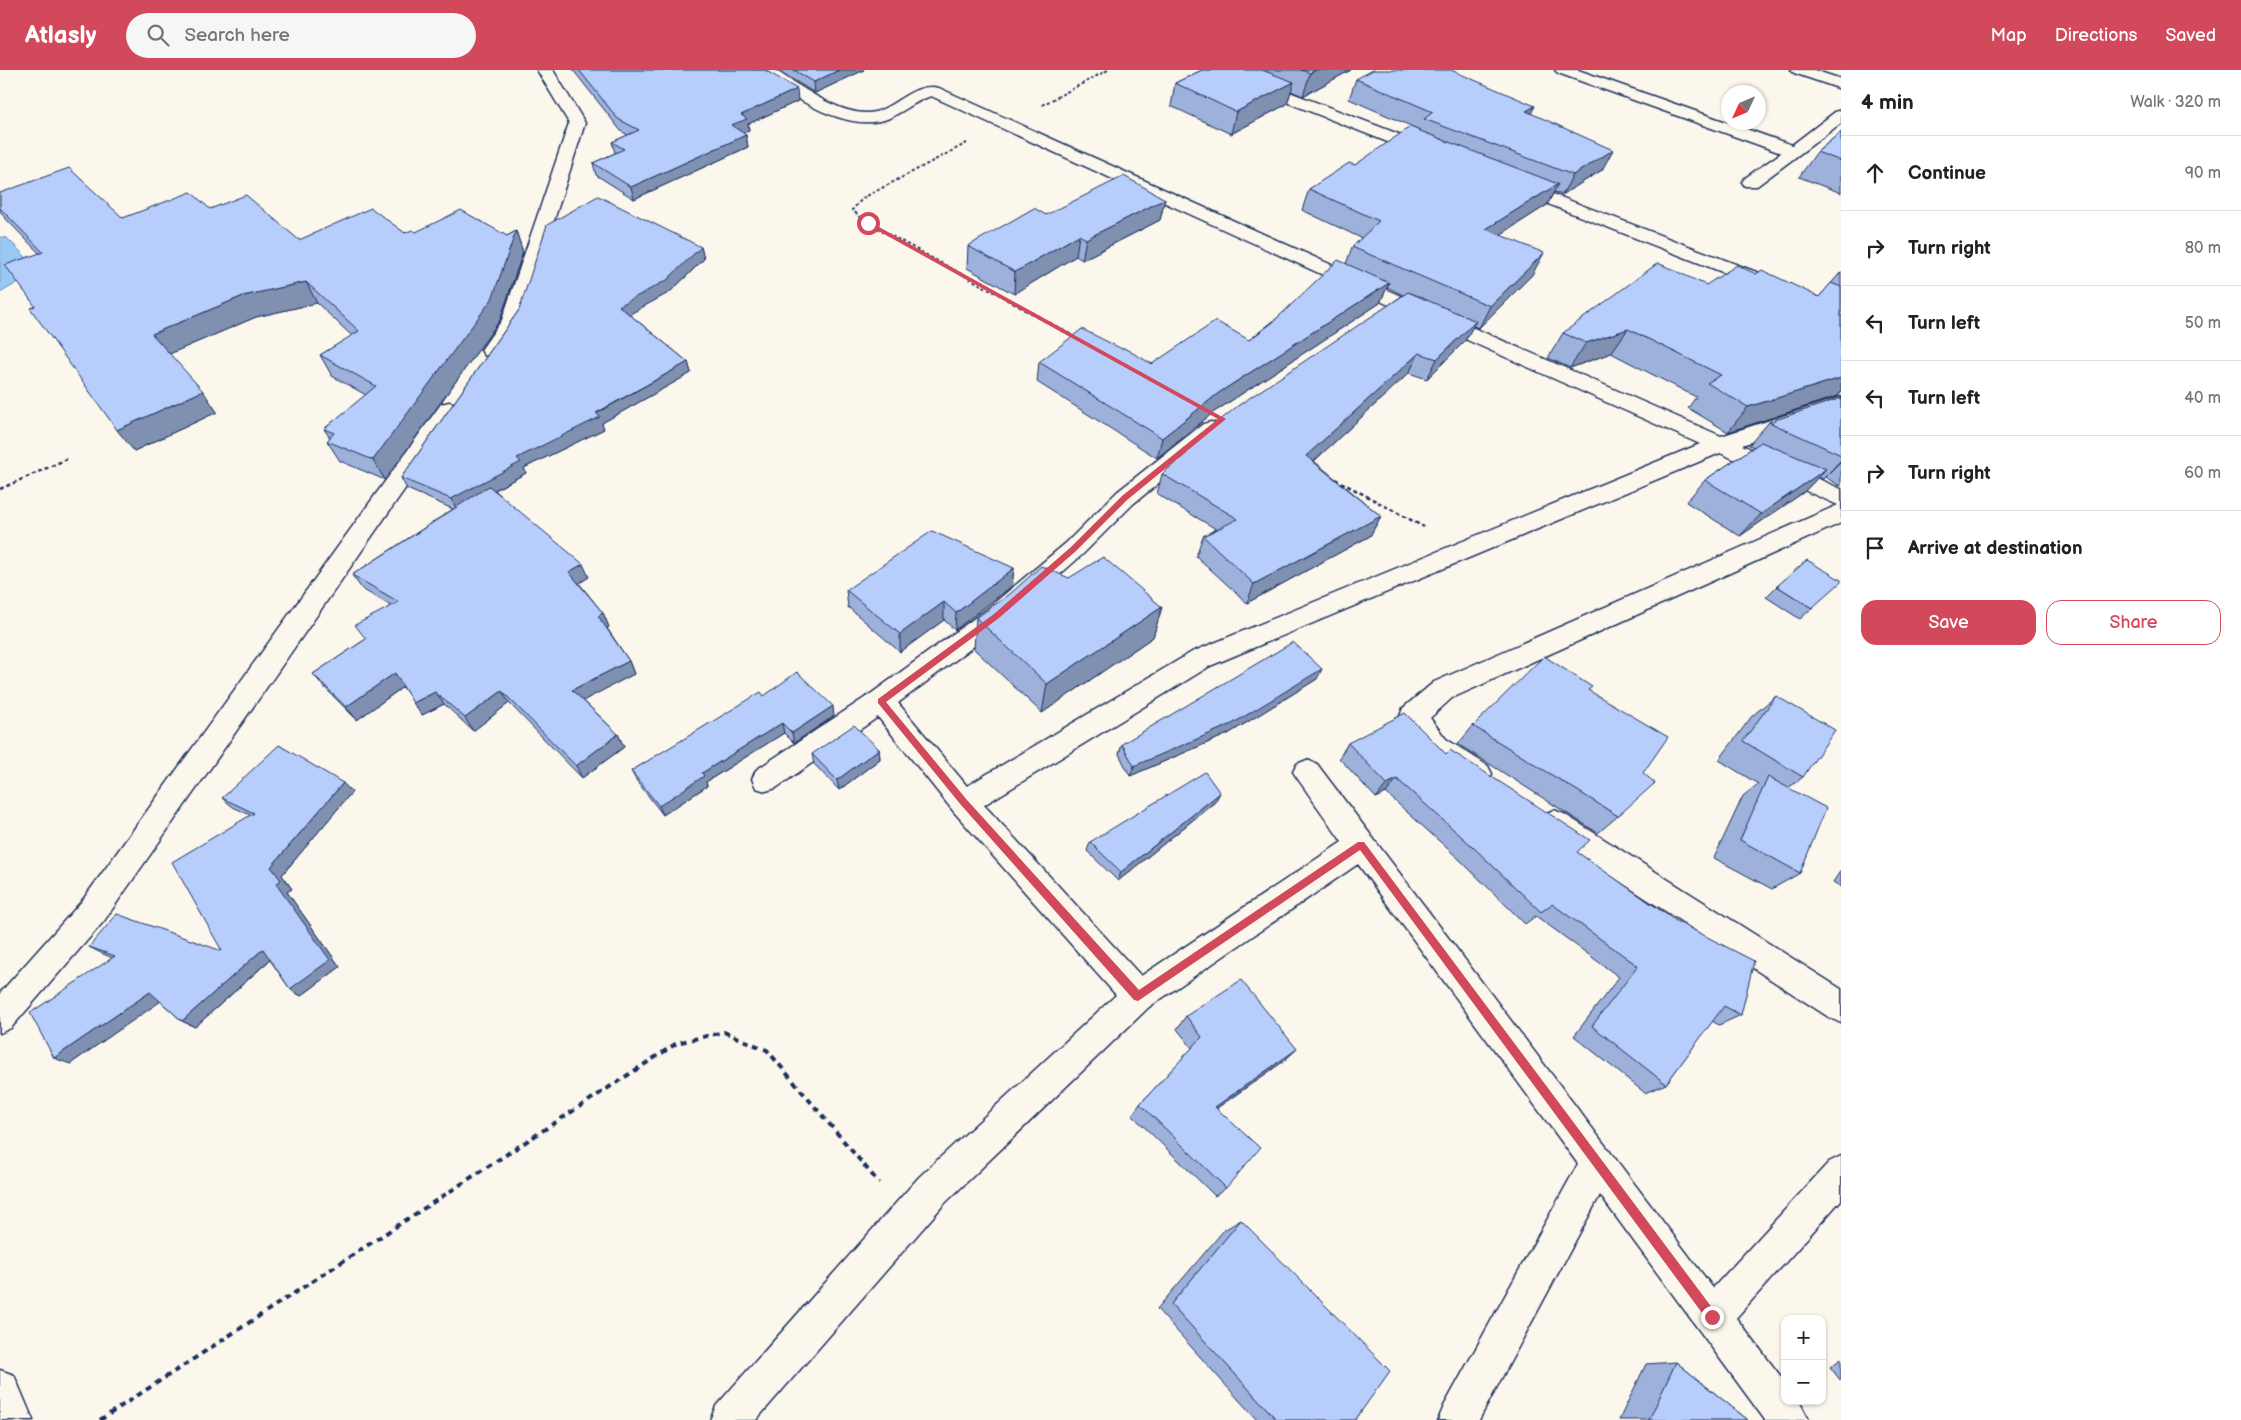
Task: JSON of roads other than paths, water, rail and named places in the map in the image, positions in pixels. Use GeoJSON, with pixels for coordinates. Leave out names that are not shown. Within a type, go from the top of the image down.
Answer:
{"type":"FeatureCollection","features":[{"type":"Feature","properties":{"kind":"street"},"geometry":{"type":"LineString","coordinates":[[478,369],[512,321],[577,123],[545,70]]}},
{"type":"Feature","properties":{"kind":"street"},"geometry":{"type":"LineString","coordinates":[[761,70],[833,110],[862,119],[880,116],[918,94],[933,91],[1390,307],[1722,444],[1841,498]]}},
{"type":"Feature","properties":{"kind":"street"},"geometry":{"type":"LineString","coordinates":[[1218,70],[1441,157]]}},
{"type":"Feature","properties":{"kind":"street"},"geometry":{"type":"LineString","coordinates":[[1563,70],[1794,152]]}},
{"type":"Feature","properties":{"kind":"street"},"geometry":{"type":"LineString","coordinates":[[1799,70],[1841,84]]}},
{"type":"Feature","properties":{"kind":"street"},"geometry":{"type":"LineString","coordinates":[[1751,182],[1794,152],[1841,115]]}},
{"type":"Feature","properties":{"kind":"street"},"geometry":{"type":"LineString","coordinates":[[1497,178],[1785,290]]}},
{"type":"Feature","properties":{"kind":"street"},"geometry":{"type":"LineString","coordinates":[[0,1017],[93,911],[460,394]]}},
{"type":"Feature","properties":{"kind":"street"},"geometry":{"type":"LineString","coordinates":[[964,803],[1201,659],[1722,444],[1841,404]]}},
{"type":"Feature","properties":{"kind":"street"},"geometry":{"type":"LineString","coordinates":[[766,779],[881,701],[996,616],[1074,549],[1125,498],[1223,419]]}},
{"type":"Feature","properties":{"kind":"street"},"geometry":{"type":"LineString","coordinates":[[1502,789],[1436,747],[1413,716],[1443,690],[1841,513]]}},
{"type":"Feature","properties":{"kind":"street"},"geometry":{"type":"LineString","coordinates":[[881,701],[964,803],[1138,996]]}},
{"type":"Feature","properties":{"kind":"street"},"geometry":{"type":"LineString","coordinates":[[1307,772],[1789,1420]]}},
{"type":"Feature","properties":{"kind":"street"},"geometry":{"type":"LineString","coordinates":[[1535,810],[1841,1007]]}},
{"type":"Feature","properties":{"kind":"street"},"geometry":{"type":"LineString","coordinates":[[730,1420],[907,1216],[932,1190],[1138,996],[1361,845]]}},
{"type":"Feature","properties":{"kind":"street"},"geometry":{"type":"LineString","coordinates":[[1458,1420],[1598,1163]]}},
{"type":"Feature","properties":{"kind":"street"},"geometry":{"type":"LineString","coordinates":[[1712,1317],[1841,1174]]}},
{"type":"Feature","properties":{"kind":"street"},"geometry":{"type":"LineString","coordinates":[[0,1389],[13,1420]]}},
{"type":"Feature","properties":{"kind":"water"},"geometry":{"type":"Polygon","coordinates":[[[0,237],[7,238],[39,270],[0,293],[0,237]]]}}]}
